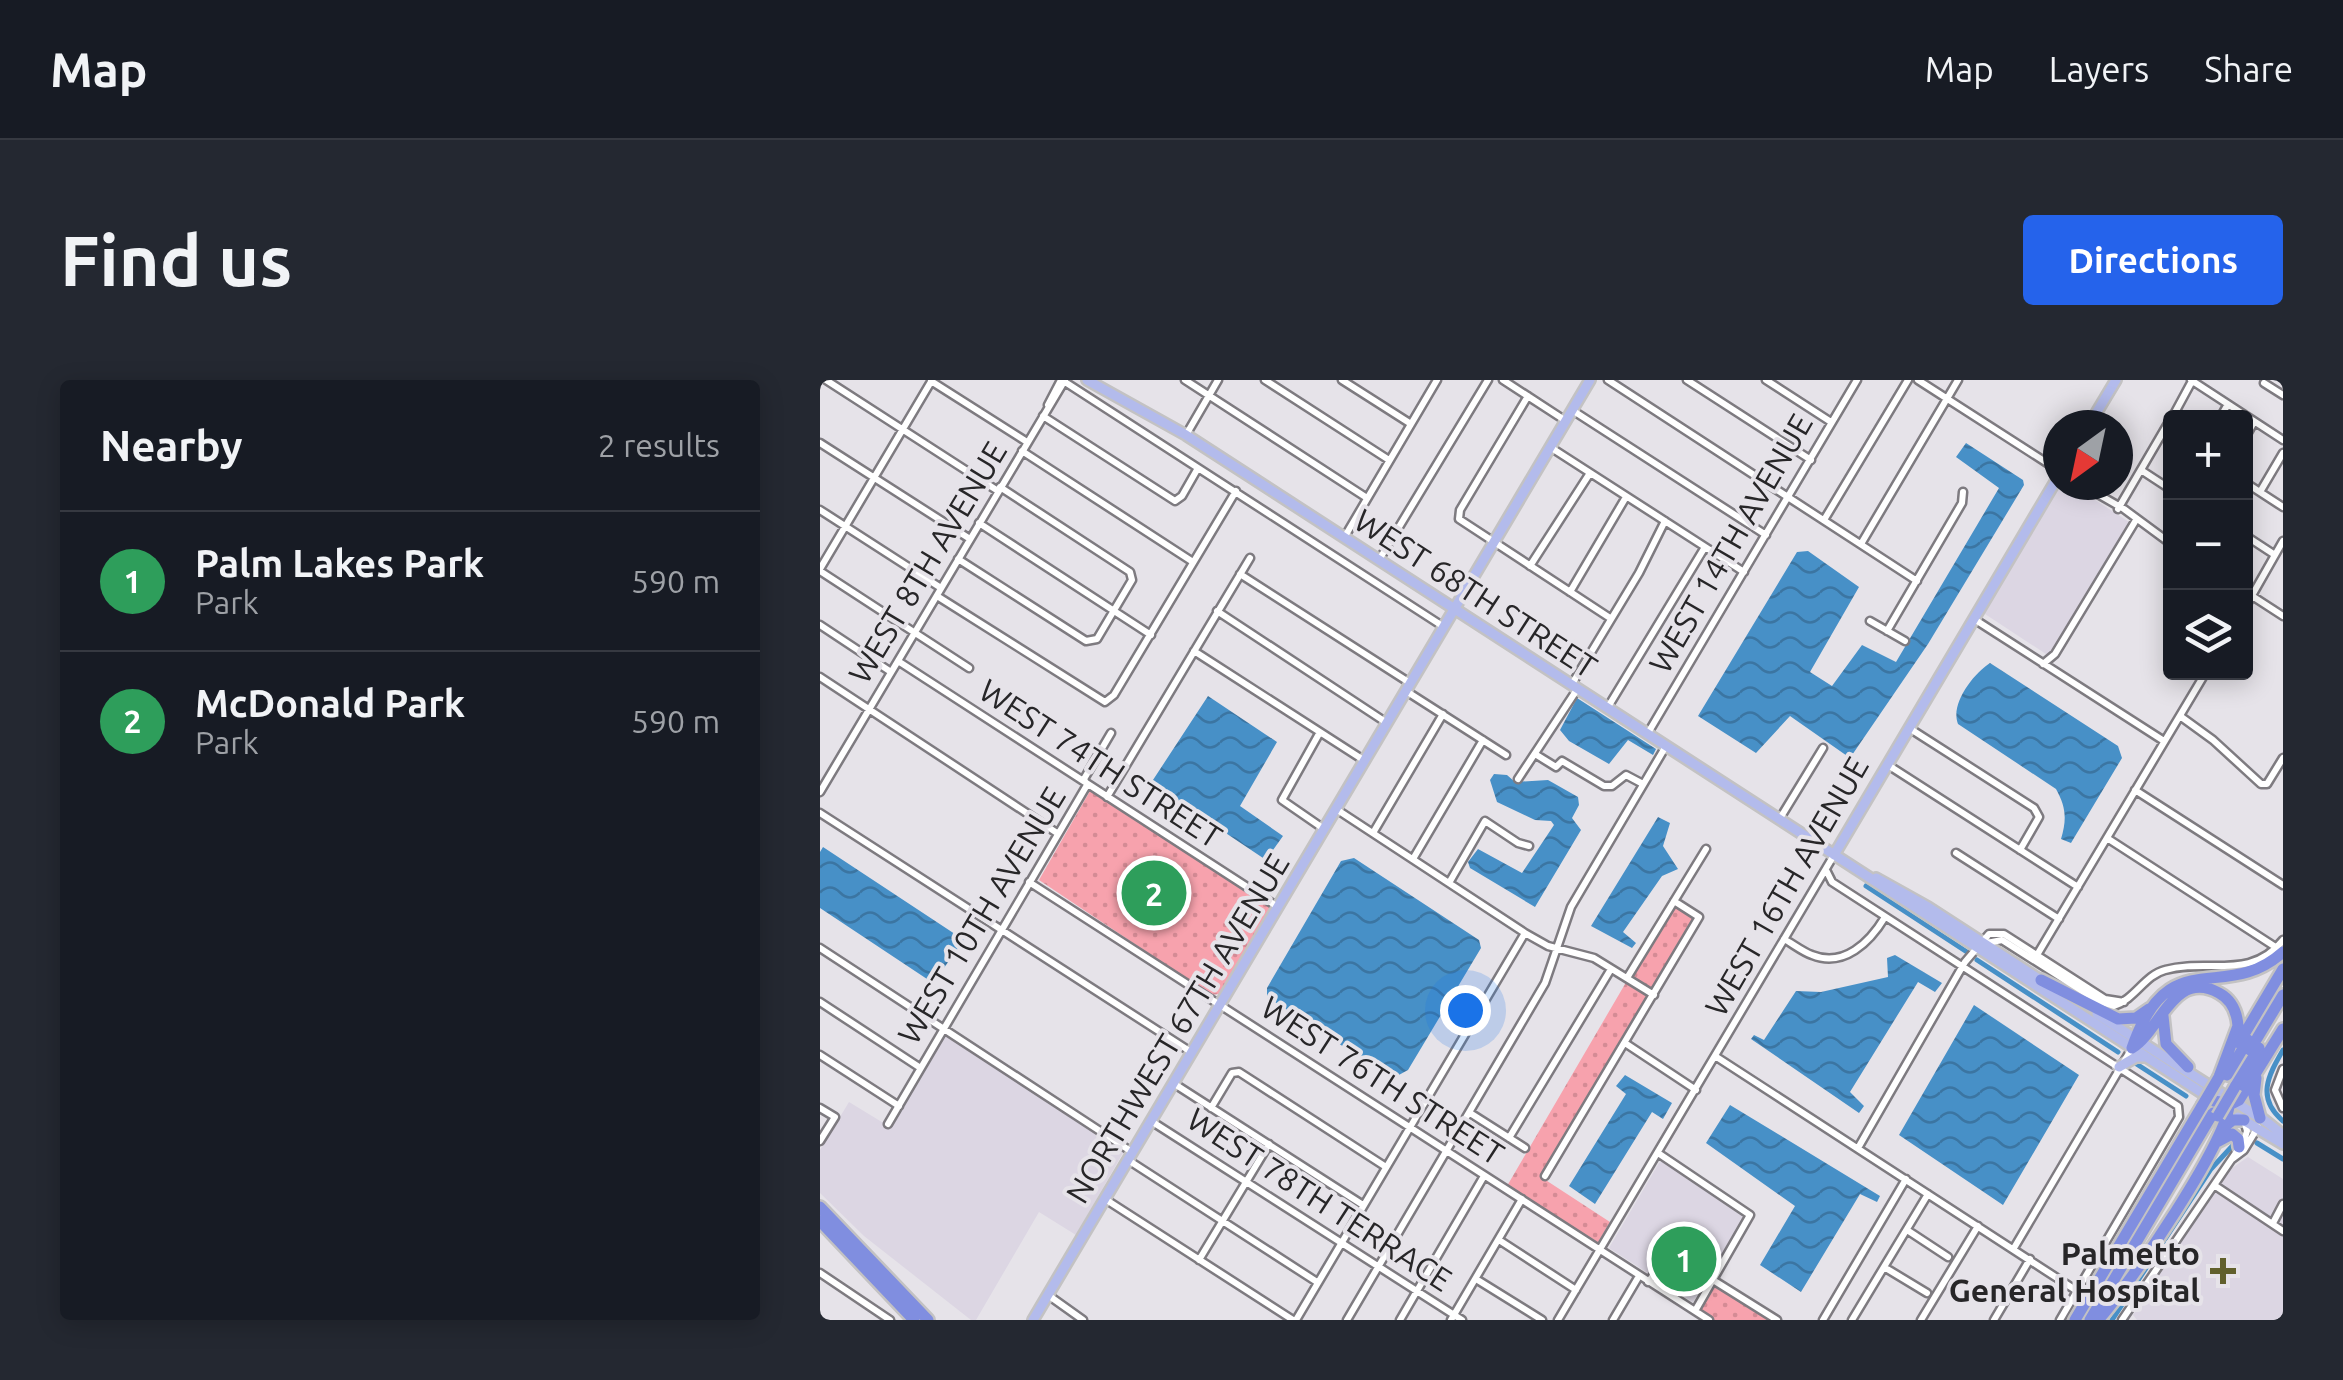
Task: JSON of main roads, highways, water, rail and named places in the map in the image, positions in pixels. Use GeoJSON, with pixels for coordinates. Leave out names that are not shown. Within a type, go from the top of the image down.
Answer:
{"type":"FeatureCollection","features":[{"type":"Feature","properties":{"kind":"highway"},"geometry":{"type":"LineString","coordinates":[[2137,1042],[2166,992],[2186,980],[2252,972],[2280,950]]}},
{"type":"Feature","properties":{"kind":"highway"},"geometry":{"type":"LineString","coordinates":[[2244,1120],[2232,1120],[2223,1101],[2283,969]]}},
{"type":"Feature","properties":{"kind":"highway"},"geometry":{"type":"LineString","coordinates":[[2041,980],[2118,1019],[2136,1018],[2183,992],[2200,988],[2216,991],[2230,1003],[2238,1026],[2214,1145],[2156,1242],[2095,1320]]}},
{"type":"Feature","properties":{"kind":"highway"},"geometry":{"type":"LineString","coordinates":[[2223,1101],[2283,980]]}},
{"type":"Feature","properties":{"kind":"highway"},"geometry":{"type":"LineString","coordinates":[[2095,1320],[2283,995]]}},
{"type":"Feature","properties":{"kind":"highway"},"geometry":{"type":"LineString","coordinates":[[2160,1006],[2163,1036],[2171,1052],[2188,1066]]}},
{"type":"Feature","properties":{"kind":"highway"},"geometry":{"type":"LineString","coordinates":[[2079,1320],[2283,1007]]}},
{"type":"Feature","properties":{"kind":"highway"},"geometry":{"type":"LineString","coordinates":[[2223,1101],[2257,1074],[2283,1029]]}},
{"type":"Feature","properties":{"kind":"highway"},"geometry":{"type":"LineString","coordinates":[[2257,1074],[2254,1096],[2258,1123]]}},
{"type":"Feature","properties":{"kind":"highway"},"geometry":{"type":"LineString","coordinates":[[2214,1145],[2232,1134],[2238,1138],[2239,1147]]}},
{"type":"Feature","properties":{"kind":"highway"},"geometry":{"type":"LineString","coordinates":[[820,1207],[928,1320]]}},
{"type":"Feature","properties":{"kind":"highway"},"geometry":{"type":"LineString","coordinates":[[820,1222],[914,1320]]}},
{"type":"Feature","properties":{"kind":"main road","name":"WEST 68TH STREET"},"geometry":{"type":"LineString","coordinates":[[1087,380],[1186,435],[1870,881],[1981,944],[2137,1042],[2188,1066],[2223,1101]]}},
{"type":"Feature","properties":{"kind":"main road","name":"NORTHWEST 67TH AVENUE"},"geometry":{"type":"LineString","coordinates":[[1033,1320],[1590,380]]}},
{"type":"Feature","properties":{"kind":"main road"},"geometry":{"type":"LineString","coordinates":[[2098,410],[2116,380]]}},
{"type":"Feature","properties":{"kind":"main road","name":"WEST 16TH AVENUE"},"geometry":{"type":"LineString","coordinates":[[1834,855],[2045,500]]}},
{"type":"Feature","properties":{"kind":"main road"},"geometry":{"type":"LineString","coordinates":[[1993,953],[1997,935]]}},
{"type":"Feature","properties":{"kind":"main road","name":"WEST 68TH STREET"},"geometry":{"type":"LineString","coordinates":[[1993,953],[2137,1042],[2283,1144]]}},
{"type":"Feature","properties":{"kind":"main road","name":"WEST 68TH STREET"},"geometry":{"type":"LineString","coordinates":[[2137,1042],[2146,1058],[2223,1101]]}},
{"type":"Feature","properties":{"kind":"main road"},"geometry":{"type":"LineString","coordinates":[[2119,1067],[2136,1057],[2146,1058]]}},
{"type":"Feature","properties":{"kind":"main road","name":"WEST 68TH STREET"},"geometry":{"type":"LineString","coordinates":[[2244,1120],[2283,1134]]}},
{"type":"Feature","properties":{"kind":"water"},"geometry":{"type":"Polygon","coordinates":[[[1966,443],[2023,480],[2024,485],[1928,644],[1850,758],[1790,716],[1756,753],[1698,716],[1797,552],[1808,551],[1859,587],[1810,672],[1832,686],[1862,645],[1896,662],[1999,488],[1956,457],[1966,443]]]}},
{"type":"Feature","properties":{"kind":"water"},"geometry":{"type":"Polygon","coordinates":[[[1990,663],[2118,746],[2122,758],[2071,843],[2061,839],[2064,813],[2056,789],[1958,724],[1960,699],[1990,663]]]}},
{"type":"Feature","properties":{"kind":"water"},"geometry":{"type":"Polygon","coordinates":[[[1208,696],[1277,742],[1240,806],[1283,836],[1266,860],[1151,783],[1208,696]]]}},
{"type":"Feature","properties":{"kind":"water"},"geometry":{"type":"Polygon","coordinates":[[[1577,698],[1656,749],[1653,755],[1628,740],[1609,764],[1569,741],[1560,730],[1577,698]]]}},
{"type":"Feature","properties":{"kind":"water"},"geometry":{"type":"Polygon","coordinates":[[[1494,774],[1507,775],[1515,782],[1548,780],[1578,797],[1579,805],[1572,818],[1581,830],[1535,907],[1470,868],[1468,862],[1478,849],[1522,873],[1554,825],[1497,802],[1490,780],[1494,774]]]}},
{"type":"Feature","properties":{"kind":"water"},"geometry":{"type":"Polygon","coordinates":[[[1658,817],[1670,823],[1663,846],[1678,869],[1662,876],[1623,932],[1636,943],[1632,948],[1591,926],[1658,817]]]}},
{"type":"Feature","properties":{"kind":"water"},"geometry":{"type":"Polygon","coordinates":[[[823,847],[964,940],[936,979],[930,981],[820,908],[823,847]]]}},
{"type":"Feature","properties":{"kind":"water"},"geometry":{"type":"Polygon","coordinates":[[[1354,858],[1479,940],[1481,948],[1408,1070],[1397,1076],[1384,1073],[1267,997],[1267,988],[1341,861],[1354,858]]]}},
{"type":"Feature","properties":{"kind":"water"},"geometry":{"type":"Polygon","coordinates":[[[1895,955],[1942,983],[1935,992],[1918,982],[1850,1092],[1864,1106],[1859,1113],[1751,1039],[1754,1035],[1764,1040],[1796,991],[1821,992],[1888,977],[1887,958],[1895,955]]]}},
{"type":"Feature","properties":{"kind":"water"},"geometry":{"type":"Polygon","coordinates":[[[1974,1005],[2079,1075],[2003,1205],[1899,1135],[1974,1005]]]}},
{"type":"Feature","properties":{"kind":"water"},"geometry":{"type":"Polygon","coordinates":[[[1625,1075],[1672,1103],[1663,1119],[1652,1112],[1595,1204],[1569,1186],[1626,1094],[1616,1086],[1625,1075]]]}},
{"type":"Feature","properties":{"kind":"water"},"geometry":{"type":"Polygon","coordinates":[[[1730,1105],[1880,1196],[1877,1202],[1860,1194],[1801,1292],[1760,1265],[1795,1206],[1706,1143],[1730,1105]]]}},
{"type":"Feature","properties":{"kind":"waterway"},"geometry":{"type":"LineString","coordinates":[[1866,886],[1967,952]]}},
{"type":"Feature","properties":{"kind":"waterway"},"geometry":{"type":"LineString","coordinates":[[1977,960],[2118,1052]]}},
{"type":"Feature","properties":{"kind":"waterway"},"geometry":{"type":"LineString","coordinates":[[2283,1050],[2269,1078],[2267,1095],[2283,1121]]}},
{"type":"Feature","properties":{"kind":"waterway"},"geometry":{"type":"LineString","coordinates":[[2135,1063],[2186,1096]]}},
{"type":"Feature","properties":{"kind":"waterway"},"geometry":{"type":"LineString","coordinates":[[2112,1320],[2211,1169],[2236,1142]]}},
{"type":"Feature","properties":{"kind":"waterway"},"geometry":{"type":"LineString","coordinates":[[2257,1143],[2283,1159]]}},
{"type":"Feature","properties":{"kind":"place","name":"McDonald Park"},"geometry":{"type":"Point","coordinates":[1154,893]}},
{"type":"Feature","properties":{"kind":"place","name":"Palm Lakes Park"},"geometry":{"type":"Point","coordinates":[1684,1259]}},
{"type":"Feature","properties":{"kind":"place","name":"Palmetto General Hospital"},"geometry":{"type":"Point","coordinates":[2223,1271]}}]}
